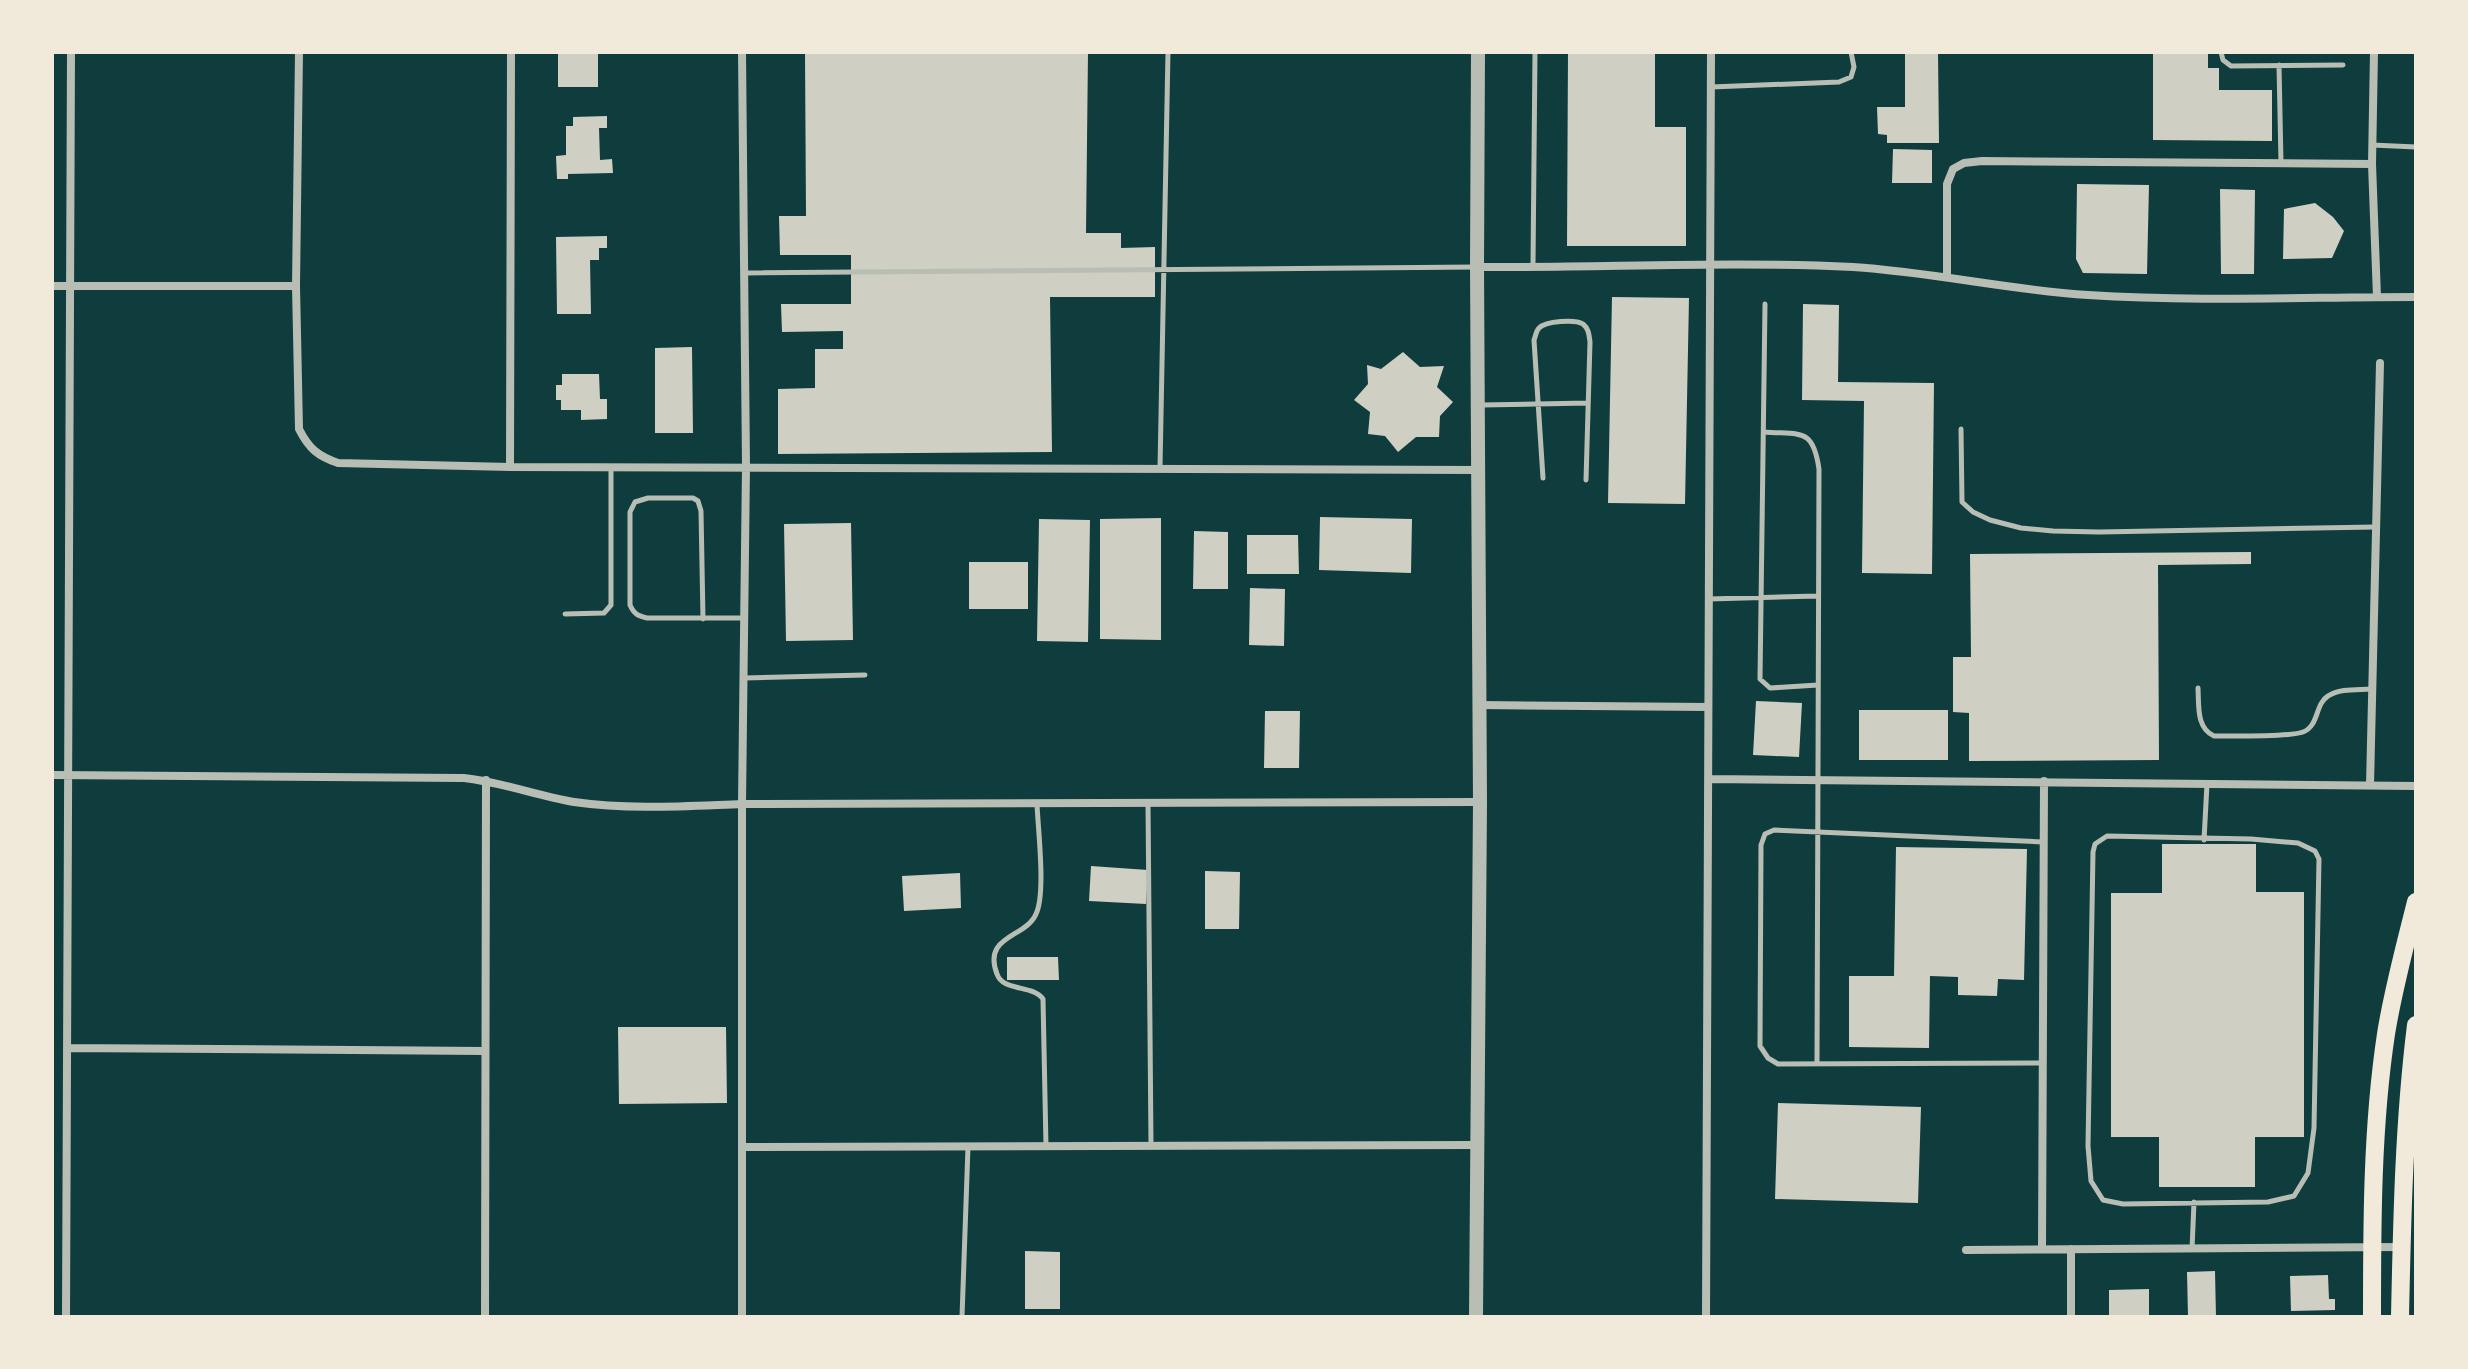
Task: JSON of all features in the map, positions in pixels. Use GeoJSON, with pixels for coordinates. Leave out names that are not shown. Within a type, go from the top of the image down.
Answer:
{"type":"FeatureCollection","features":[{"type":"Feature","properties":{"kind":"main road"},"geometry":{"type":"LineString","coordinates":[[2372,1317],[2380,1082],[2398,973],[2416,902]]}},
{"type":"Feature","properties":{"kind":"main road"},"geometry":{"type":"LineString","coordinates":[[2400,1317],[2410,1072],[2416,1025]]}},
{"type":"Feature","properties":{"kind":"street"},"geometry":{"type":"LineString","coordinates":[[66,1317],[71,52]]}},
{"type":"Feature","properties":{"kind":"street"},"geometry":{"type":"LineString","coordinates":[[299,52],[296,286],[299,429],[307,446],[319,456],[338,463],[611,468],[1478,470]]}},
{"type":"Feature","properties":{"kind":"street"},"geometry":{"type":"LineString","coordinates":[[510,467],[511,52]]}},
{"type":"Feature","properties":{"kind":"street"},"geometry":{"type":"LineString","coordinates":[[742,52],[746,273],[742,1317]]}},
{"type":"Feature","properties":{"kind":"street"},"geometry":{"type":"LineString","coordinates":[[1476,1317],[1480,802],[1478,52]]}},
{"type":"Feature","properties":{"kind":"street"},"geometry":{"type":"LineString","coordinates":[[1706,1317],[1711,52]]}},
{"type":"Feature","properties":{"kind":"street"},"geometry":{"type":"LineString","coordinates":[[2374,52],[2372,164],[2377,297]]}},
{"type":"Feature","properties":{"kind":"street"},"geometry":{"type":"LineString","coordinates":[[1947,277],[1947,184],[1953,169],[1964,163],[2372,164]]}},
{"type":"Feature","properties":{"kind":"street"},"geometry":{"type":"LineString","coordinates":[[1477,267],[1851,267],[2087,295],[2416,297]]}},
{"type":"Feature","properties":{"kind":"street"},"geometry":{"type":"LineString","coordinates":[[52,286],[296,286]]}},
{"type":"Feature","properties":{"kind":"street"},"geometry":{"type":"LineString","coordinates":[[2370,785],[2380,363]]}},
{"type":"Feature","properties":{"kind":"street"},"geometry":{"type":"LineString","coordinates":[[1480,705],[1708,707]]}},
{"type":"Feature","properties":{"kind":"street"},"geometry":{"type":"LineString","coordinates":[[52,775],[486,780],[577,802],[639,807],[1480,802]]}},
{"type":"Feature","properties":{"kind":"street"},"geometry":{"type":"LineString","coordinates":[[1709,779],[2416,786]]}},
{"type":"Feature","properties":{"kind":"street"},"geometry":{"type":"LineString","coordinates":[[485,1317],[486,780]]}},
{"type":"Feature","properties":{"kind":"street"},"geometry":{"type":"LineString","coordinates":[[2042,1249],[2044,781]]}},
{"type":"Feature","properties":{"kind":"street"},"geometry":{"type":"LineString","coordinates":[[68,1048],[484,1051]]}},
{"type":"Feature","properties":{"kind":"street"},"geometry":{"type":"LineString","coordinates":[[742,1147],[1477,1145]]}},
{"type":"Feature","properties":{"kind":"street"},"geometry":{"type":"LineString","coordinates":[[1966,1250],[2401,1247]]}},
{"type":"Feature","properties":{"kind":"street"},"geometry":{"type":"LineString","coordinates":[[2071,1249],[2071,1317]]}},
{"type":"Feature","properties":{"kind":"lane"},"geometry":{"type":"LineString","coordinates":[[1160,468],[1168,52]]}},
{"type":"Feature","properties":{"kind":"lane"},"geometry":{"type":"LineString","coordinates":[[1533,267],[1535,52]]}},
{"type":"Feature","properties":{"kind":"lane"},"geometry":{"type":"LineString","coordinates":[[1711,87],[1839,82],[1851,77],[1854,67],[1851,52]]}},
{"type":"Feature","properties":{"kind":"lane"},"geometry":{"type":"LineString","coordinates":[[2221,52],[2223,60],[2231,66],[2343,65]]}},
{"type":"Feature","properties":{"kind":"lane"},"geometry":{"type":"LineString","coordinates":[[2279,65],[2281,163]]}},
{"type":"Feature","properties":{"kind":"lane"},"geometry":{"type":"LineString","coordinates":[[2372,145],[2416,147]]}},
{"type":"Feature","properties":{"kind":"lane"},"geometry":{"type":"LineString","coordinates":[[746,273],[1477,267]]}},
{"type":"Feature","properties":{"kind":"lane"},"geometry":{"type":"LineString","coordinates":[[1765,304],[1759,669],[1763,685],[1770,688],[1818,685]]}},
{"type":"Feature","properties":{"kind":"lane"},"geometry":{"type":"LineString","coordinates":[[1543,478],[1534,340],[1537,330],[1551,323],[1577,322],[1589,331],[1586,480]]}},
{"type":"Feature","properties":{"kind":"lane"},"geometry":{"type":"LineString","coordinates":[[1477,405],[1588,403]]}},
{"type":"Feature","properties":{"kind":"lane"},"geometry":{"type":"LineString","coordinates":[[1961,429],[1962,502],[1973,512],[1990,520],[2021,528],[2099,532],[2376,527]]}},
{"type":"Feature","properties":{"kind":"lane"},"geometry":{"type":"LineString","coordinates":[[1764,432],[1798,434],[1810,438],[1816,447],[1819,469],[1817,1064]]}},
{"type":"Feature","properties":{"kind":"lane"},"geometry":{"type":"LineString","coordinates":[[565,614],[604,613],[611,605],[611,468]]}},
{"type":"Feature","properties":{"kind":"lane"},"geometry":{"type":"LineString","coordinates":[[703,619],[701,511],[698,501],[693,498],[648,498],[635,502],[630,512],[630,605],[633,612],[647,618],[703,619],[745,618]]}},
{"type":"Feature","properties":{"kind":"lane"},"geometry":{"type":"LineString","coordinates":[[1708,599],[1818,596]]}},
{"type":"Feature","properties":{"kind":"lane"},"geometry":{"type":"LineString","coordinates":[[744,678],[865,675]]}},
{"type":"Feature","properties":{"kind":"lane"},"geometry":{"type":"LineString","coordinates":[[2198,688],[2201,725],[2214,736],[2300,733],[2313,724],[2322,701],[2328,695],[2372,689]]}},
{"type":"Feature","properties":{"kind":"lane"},"geometry":{"type":"LineString","coordinates":[[2204,840],[2207,783]]}},
{"type":"Feature","properties":{"kind":"lane"},"geometry":{"type":"LineString","coordinates":[[1037,803],[1040,903],[1032,922],[1001,941],[997,947],[995,969],[1005,984],[1032,991],[1043,999],[1046,1146]]}},
{"type":"Feature","properties":{"kind":"lane"},"geometry":{"type":"LineString","coordinates":[[1148,803],[1151,1146]]}},
{"type":"Feature","properties":{"kind":"lane"},"geometry":{"type":"LineString","coordinates":[[2043,1063],[1778,1064],[1768,1058],[1760,1046],[1761,845],[1765,834],[1774,830],[2044,842]]}},
{"type":"Feature","properties":{"kind":"lane"},"geometry":{"type":"LineString","coordinates":[[2107,836],[2204,840],[2251,839],[2298,843],[2315,851],[2319,859],[2317,1083],[2308,1173],[2294,1196],[2268,1202],[2108,1202],[2099,1196],[2091,1181],[2088,1146],[2092,867],[2095,844],[2107,836]]}},
{"type":"Feature","properties":{"kind":"lane"},"geometry":{"type":"LineString","coordinates":[[962,1317],[968,1146]]}},
{"type":"Feature","properties":{"kind":"lane"},"geometry":{"type":"LineString","coordinates":[[2192,1249],[2194,1202]]}},
{"type":"Feature","properties":{"kind":"building"},"geometry":{"type":"Polygon","coordinates":[[[558,52],[598,52],[598,87],[558,87],[558,52]]]}},
{"type":"Feature","properties":{"kind":"building"},"geometry":{"type":"Polygon","coordinates":[[[805,52],[1088,52],[1086,233],[1121,233],[1121,248],[1155,247],[1155,297],[1050,297],[1052,452],[778,454],[778,389],[815,388],[815,349],[843,349],[843,331],[782,332],[781,304],[851,304],[851,255],[780,255],[779,216],[806,216],[805,52]]]}},
{"type":"Feature","properties":{"kind":"building"},"geometry":{"type":"Polygon","coordinates":[[[1568,52],[1655,52],[1655,127],[1686,127],[1686,246],[1567,246],[1568,52]]]}},
{"type":"Feature","properties":{"kind":"building"},"geometry":{"type":"Polygon","coordinates":[[[1905,52],[1938,52],[1939,143],[1887,143],[1887,135],[1878,134],[1877,107],[1905,107],[1905,52]]]}},
{"type":"Feature","properties":{"kind":"building"},"geometry":{"type":"Polygon","coordinates":[[[2153,52],[2208,52],[2208,68],[2219,68],[2219,90],[2272,90],[2272,141],[2153,140],[2153,52]]]}},
{"type":"Feature","properties":{"kind":"building"},"geometry":{"type":"Polygon","coordinates":[[[607,116],[607,128],[599,128],[600,160],[612,159],[613,173],[568,174],[568,179],[557,179],[556,156],[566,155],[566,126],[573,126],[573,117],[607,116]]]}},
{"type":"Feature","properties":{"kind":"building"},"geometry":{"type":"Polygon","coordinates":[[[1893,149],[1932,150],[1932,183],[1892,183],[1893,149]]]}},
{"type":"Feature","properties":{"kind":"building"},"geometry":{"type":"Polygon","coordinates":[[[2077,184],[2149,185],[2147,274],[2083,273],[2076,259],[2077,184]]]}},
{"type":"Feature","properties":{"kind":"building"},"geometry":{"type":"Polygon","coordinates":[[[2220,189],[2255,190],[2254,274],[2221,274],[2220,189]]]}},
{"type":"Feature","properties":{"kind":"building"},"geometry":{"type":"Polygon","coordinates":[[[2315,203],[2333,217],[2344,231],[2332,258],[2283,259],[2284,209],[2315,203]]]}},
{"type":"Feature","properties":{"kind":"building"},"geometry":{"type":"Polygon","coordinates":[[[607,236],[607,248],[599,248],[599,260],[590,260],[591,314],[557,314],[556,237],[607,236]]]}},
{"type":"Feature","properties":{"kind":"building"},"geometry":{"type":"Polygon","coordinates":[[[1612,297],[1689,298],[1685,504],[1608,503],[1612,297]]]}},
{"type":"Feature","properties":{"kind":"building"},"geometry":{"type":"Polygon","coordinates":[[[1803,304],[1839,305],[1838,382],[1934,383],[1932,574],[1862,573],[1864,401],[1802,400],[1803,304]]]}},
{"type":"Feature","properties":{"kind":"building"},"geometry":{"type":"Polygon","coordinates":[[[692,347],[693,433],[655,433],[655,348],[692,347]]]}},
{"type":"Feature","properties":{"kind":"building"},"geometry":{"type":"Polygon","coordinates":[[[1403,352],[1420,367],[1444,366],[1437,387],[1453,402],[1440,416],[1439,437],[1416,437],[1398,452],[1385,436],[1368,434],[1370,412],[1354,400],[1368,384],[1367,365],[1381,369],[1403,352]]]}},
{"type":"Feature","properties":{"kind":"building"},"geometry":{"type":"Polygon","coordinates":[[[562,374],[599,374],[600,399],[607,399],[607,419],[581,420],[581,410],[561,410],[561,400],[556,400],[556,385],[562,385],[562,374]]]}},
{"type":"Feature","properties":{"kind":"building"},"geometry":{"type":"Polygon","coordinates":[[[1320,517],[1412,519],[1411,573],[1319,570],[1320,517]]]}},
{"type":"Feature","properties":{"kind":"building"},"geometry":{"type":"Polygon","coordinates":[[[1161,518],[1161,640],[1100,639],[1100,519],[1161,518]]]}},
{"type":"Feature","properties":{"kind":"building"},"geometry":{"type":"Polygon","coordinates":[[[1039,519],[1090,520],[1088,642],[1037,641],[1039,519]]]}},
{"type":"Feature","properties":{"kind":"building"},"geometry":{"type":"Polygon","coordinates":[[[851,523],[853,640],[786,641],[784,524],[851,523]]]}},
{"type":"Feature","properties":{"kind":"building"},"geometry":{"type":"Polygon","coordinates":[[[1194,531],[1228,532],[1228,589],[1193,589],[1194,531]]]}},
{"type":"Feature","properties":{"kind":"building"},"geometry":{"type":"Polygon","coordinates":[[[1247,535],[1298,535],[1299,574],[1247,574],[1247,535]]]}},
{"type":"Feature","properties":{"kind":"building"},"geometry":{"type":"Polygon","coordinates":[[[2251,552],[2251,564],[2158,565],[2159,760],[1969,761],[1969,713],[1953,712],[1953,657],[1971,657],[1970,554],[2251,552]]]}},
{"type":"Feature","properties":{"kind":"building"},"geometry":{"type":"Polygon","coordinates":[[[969,562],[1028,562],[1028,609],[969,609],[969,562]]]}},
{"type":"Feature","properties":{"kind":"building"},"geometry":{"type":"Polygon","coordinates":[[[1250,588],[1285,589],[1284,646],[1249,645],[1250,588]]]}},
{"type":"Feature","properties":{"kind":"building"},"geometry":{"type":"Polygon","coordinates":[[[1756,701],[1802,703],[1799,757],[1753,755],[1756,701]]]}},
{"type":"Feature","properties":{"kind":"building"},"geometry":{"type":"Polygon","coordinates":[[[1859,710],[1948,710],[1948,760],[1859,760],[1859,710]]]}},
{"type":"Feature","properties":{"kind":"building"},"geometry":{"type":"Polygon","coordinates":[[[1265,711],[1300,711],[1299,768],[1264,768],[1265,711]]]}},
{"type":"Feature","properties":{"kind":"building"},"geometry":{"type":"Polygon","coordinates":[[[2162,844],[2256,844],[2256,892],[2304,892],[2304,1137],[2255,1137],[2255,1187],[2159,1187],[2159,1137],[2111,1137],[2111,893],[2162,893],[2162,844]]]}},
{"type":"Feature","properties":{"kind":"building"},"geometry":{"type":"Polygon","coordinates":[[[1896,847],[2027,849],[2024,980],[1998,979],[1997,996],[1958,995],[1958,977],[1930,976],[1929,1048],[1849,1047],[1849,976],[1894,976],[1896,847]]]}},
{"type":"Feature","properties":{"kind":"building"},"geometry":{"type":"Polygon","coordinates":[[[1091,866],[1148,870],[1146,904],[1089,901],[1091,866]]]}},
{"type":"Feature","properties":{"kind":"building"},"geometry":{"type":"Polygon","coordinates":[[[1205,871],[1240,872],[1239,929],[1205,929],[1205,871]]]}},
{"type":"Feature","properties":{"kind":"building"},"geometry":{"type":"Polygon","coordinates":[[[960,873],[961,908],[904,911],[902,876],[960,873]]]}},
{"type":"Feature","properties":{"kind":"building"},"geometry":{"type":"Polygon","coordinates":[[[1007,957],[1058,957],[1059,980],[1007,980],[1007,957]]]}},
{"type":"Feature","properties":{"kind":"building"},"geometry":{"type":"Polygon","coordinates":[[[618,1027],[726,1027],[727,1103],[619,1104],[618,1027]]]}},
{"type":"Feature","properties":{"kind":"building"},"geometry":{"type":"Polygon","coordinates":[[[1778,1103],[1921,1107],[1918,1203],[1775,1199],[1778,1103]]]}},
{"type":"Feature","properties":{"kind":"building"},"geometry":{"type":"Polygon","coordinates":[[[1025,1251],[1060,1252],[1060,1309],[1025,1309],[1025,1251]]]}},
{"type":"Feature","properties":{"kind":"building"},"geometry":{"type":"Polygon","coordinates":[[[2215,1271],[2216,1317],[2188,1317],[2187,1272],[2215,1271]]]}},
{"type":"Feature","properties":{"kind":"building"},"geometry":{"type":"Polygon","coordinates":[[[2328,1275],[2329,1299],[2335,1299],[2335,1310],[2291,1311],[2290,1276],[2328,1275]]]}},
{"type":"Feature","properties":{"kind":"building"},"geometry":{"type":"Polygon","coordinates":[[[2149,1289],[2149,1316],[2109,1317],[2109,1290],[2149,1289]]]}}]}
